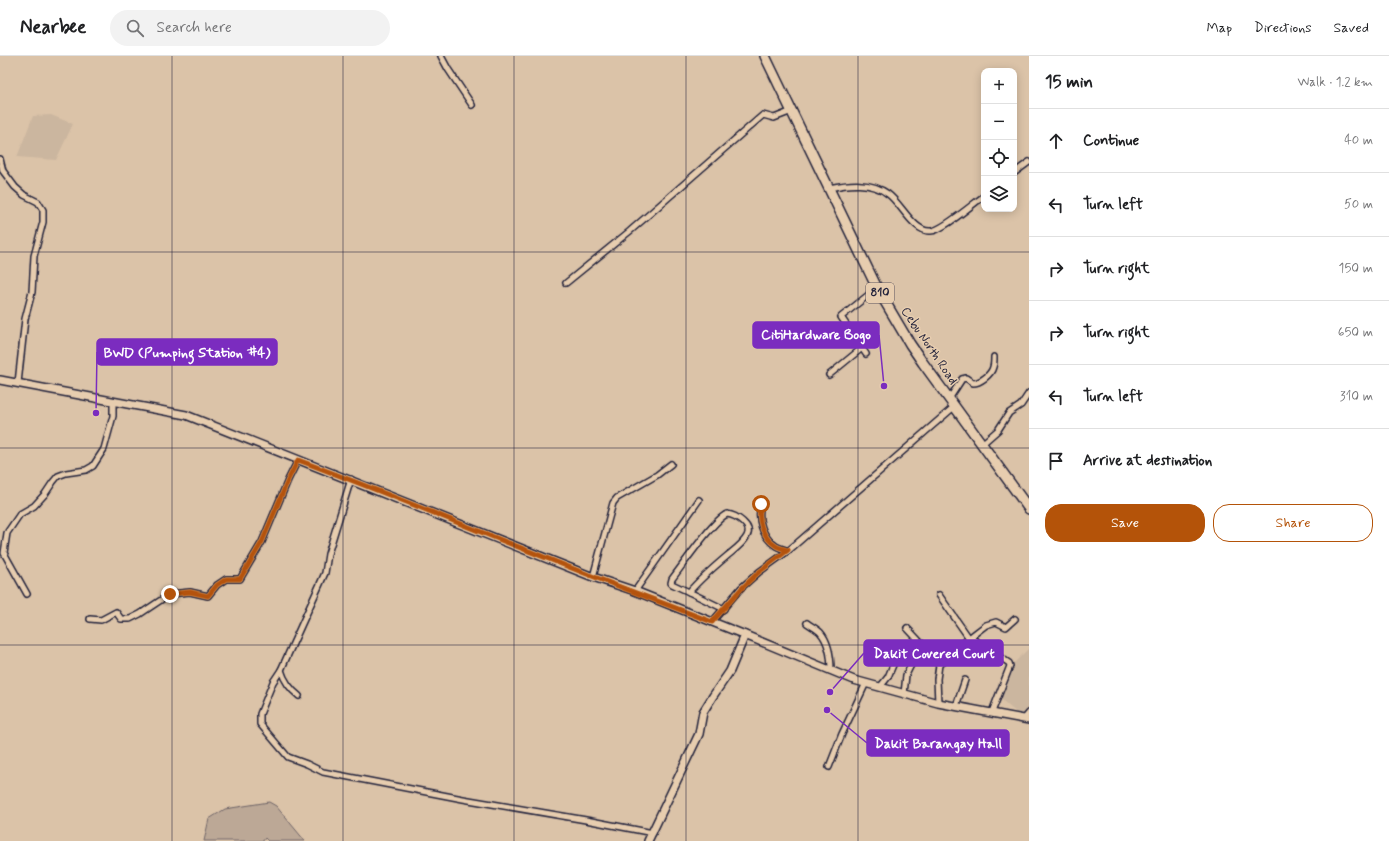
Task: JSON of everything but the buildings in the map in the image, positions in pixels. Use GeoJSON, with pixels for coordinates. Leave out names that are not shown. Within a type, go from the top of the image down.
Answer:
{"type":"FeatureCollection","features":[{"type":"Feature","properties":{"kind":"highway","name":"Cebu North Road"},"geometry":{"type":"LineString","coordinates":[[765,56],[877,288],[910,344],[1029,509]]}},
{"type":"Feature","properties":{"kind":"main road"},"geometry":{"type":"LineString","coordinates":[[0,380],[186,415],[237,434],[298,460],[351,479],[593,577],[635,591],[854,680],[938,703],[1026,719]]}},
{"type":"Feature","properties":{"kind":"main road"},"geometry":{"type":"LineString","coordinates":[[648,841],[699,734],[703,712],[730,671],[745,635]]}},
{"type":"Feature","properties":{"kind":"street"},"geometry":{"type":"LineString","coordinates":[[441,56],[472,105]]}},
{"type":"Feature","properties":{"kind":"street"},"geometry":{"type":"LineString","coordinates":[[566,284],[763,115],[774,118],[792,111]]}},
{"type":"Feature","properties":{"kind":"street"},"geometry":{"type":"LineString","coordinates":[[0,159],[4,171],[15,187],[24,195],[38,202],[43,210],[43,222],[34,256],[32,292],[25,319],[18,384]]}},
{"type":"Feature","properties":{"kind":"street"},"geometry":{"type":"LineString","coordinates":[[1017,172],[1026,167],[1029,162]]}},
{"type":"Feature","properties":{"kind":"street"},"geometry":{"type":"LineString","coordinates":[[829,188],[846,184],[870,186],[888,194],[916,225],[922,230],[931,232],[941,228],[981,198]]}},
{"type":"Feature","properties":{"kind":"street"},"geometry":{"type":"LineString","coordinates":[[866,354],[841,317],[877,288]]}},
{"type":"Feature","properties":{"kind":"street"},"geometry":{"type":"LineString","coordinates":[[829,375],[862,348]]}},
{"type":"Feature","properties":{"kind":"street"},"geometry":{"type":"LineString","coordinates":[[712,622],[742,588],[759,572],[788,550],[952,402],[962,379],[966,378],[973,383],[978,383],[990,373],[993,369],[994,357]]}},
{"type":"Feature","properties":{"kind":"street"},"geometry":{"type":"LineString","coordinates":[[982,444],[998,430],[1009,413],[1021,405],[1029,393]]}},
{"type":"Feature","properties":{"kind":"street"},"geometry":{"type":"LineString","coordinates":[[27,594],[4,553],[7,533],[20,514],[34,506],[58,476],[66,473],[86,470],[94,466],[104,448],[113,416],[113,402]]}},
{"type":"Feature","properties":{"kind":"street"},"geometry":{"type":"LineString","coordinates":[[90,620],[101,620],[116,612],[121,619],[130,618],[170,594],[190,592],[208,596],[217,585],[226,579],[240,579],[262,542],[298,460]]}},
{"type":"Feature","properties":{"kind":"street"},"geometry":{"type":"LineString","coordinates":[[593,577],[613,503],[617,498],[657,475],[671,464]]}},
{"type":"Feature","properties":{"kind":"street"},"geometry":{"type":"LineString","coordinates":[[351,479],[328,554],[323,577],[281,670],[273,682],[260,714],[260,724],[282,752],[288,757],[323,772],[463,800],[586,820],[653,833]]}},
{"type":"Feature","properties":{"kind":"street"},"geometry":{"type":"LineString","coordinates":[[635,591],[699,500]]}},
{"type":"Feature","properties":{"kind":"street"},"geometry":{"type":"LineString","coordinates":[[761,504],[758,512],[762,529],[776,547],[788,550]]}},
{"type":"Feature","properties":{"kind":"street"},"geometry":{"type":"LineString","coordinates":[[689,592],[748,536],[748,529],[737,517],[727,514],[714,525],[672,579],[671,583],[672,584],[724,609]]}},
{"type":"Feature","properties":{"kind":"street"},"geometry":{"type":"LineString","coordinates":[[939,595],[970,638],[1009,663],[1010,666],[992,712]]}},
{"type":"Feature","properties":{"kind":"street"},"geometry":{"type":"LineString","coordinates":[[938,703],[937,679],[939,665],[986,624],[996,622],[1006,627],[1015,619]]}},
{"type":"Feature","properties":{"kind":"street"},"geometry":{"type":"LineString","coordinates":[[807,623],[820,632],[826,641],[831,662],[831,671]]}},
{"type":"Feature","properties":{"kind":"street"},"geometry":{"type":"LineString","coordinates":[[907,628],[939,665]]}},
{"type":"Feature","properties":{"kind":"street"},"geometry":{"type":"LineString","coordinates":[[904,694],[906,675],[923,645]]}},
{"type":"Feature","properties":{"kind":"street"},"geometry":{"type":"LineString","coordinates":[[880,687],[888,677],[893,665]]}},
{"type":"Feature","properties":{"kind":"street"},"geometry":{"type":"LineString","coordinates":[[281,670],[283,678],[299,696]]}},
{"type":"Feature","properties":{"kind":"street"},"geometry":{"type":"LineString","coordinates":[[956,706],[965,680]]}},
{"type":"Feature","properties":{"kind":"street"},"geometry":{"type":"LineString","coordinates":[[829,767],[842,734],[866,683]]}},
{"type":"Feature","properties":{"kind":"street"},"geometry":{"type":"LineString","coordinates":[[1026,719],[1029,713]]}},
{"type":"Feature","properties":{"kind":"shaded area"},"geometry":{"type":"Polygon","coordinates":[[[51,115],[73,124],[56,160],[17,157],[33,116],[51,115]]]}},
{"type":"Feature","properties":{"kind":"shaded area"},"geometry":{"type":"Polygon","coordinates":[[[1029,648],[1029,710],[1026,714],[1019,715],[996,695],[1010,667],[1029,648]]]}},
{"type":"Feature","properties":{"kind":"shaded area"},"geometry":{"type":"Polygon","coordinates":[[[269,802],[276,806],[305,841],[268,841],[265,838],[263,841],[204,841],[209,819],[225,809],[269,802]]]}},
{"type":"Feature","properties":{"kind":"place","name":"CitiHardware Bogo"},"geometry":{"type":"Point","coordinates":[884,386]}},
{"type":"Feature","properties":{"kind":"place","name":"BWD (Pumping Station #4)"},"geometry":{"type":"Point","coordinates":[96,413]}},
{"type":"Feature","properties":{"kind":"place","name":"Dakit Covered Court"},"geometry":{"type":"Point","coordinates":[830,692]}},
{"type":"Feature","properties":{"kind":"place","name":"Dakit Barangay Hall"},"geometry":{"type":"Point","coordinates":[827,710]}},
{"type":"Feature","properties":{"kind":"route"},"geometry":{"type":"LineString","coordinates":[[170,594],[190,592],[208,596],[217,585],[226,579],[240,579],[262,542],[271,518],[298,460],[351,479],[593,577],[635,591],[712,622],[742,588],[759,572],[788,550],[776,547],[762,529],[758,512],[761,504]]}}]}
